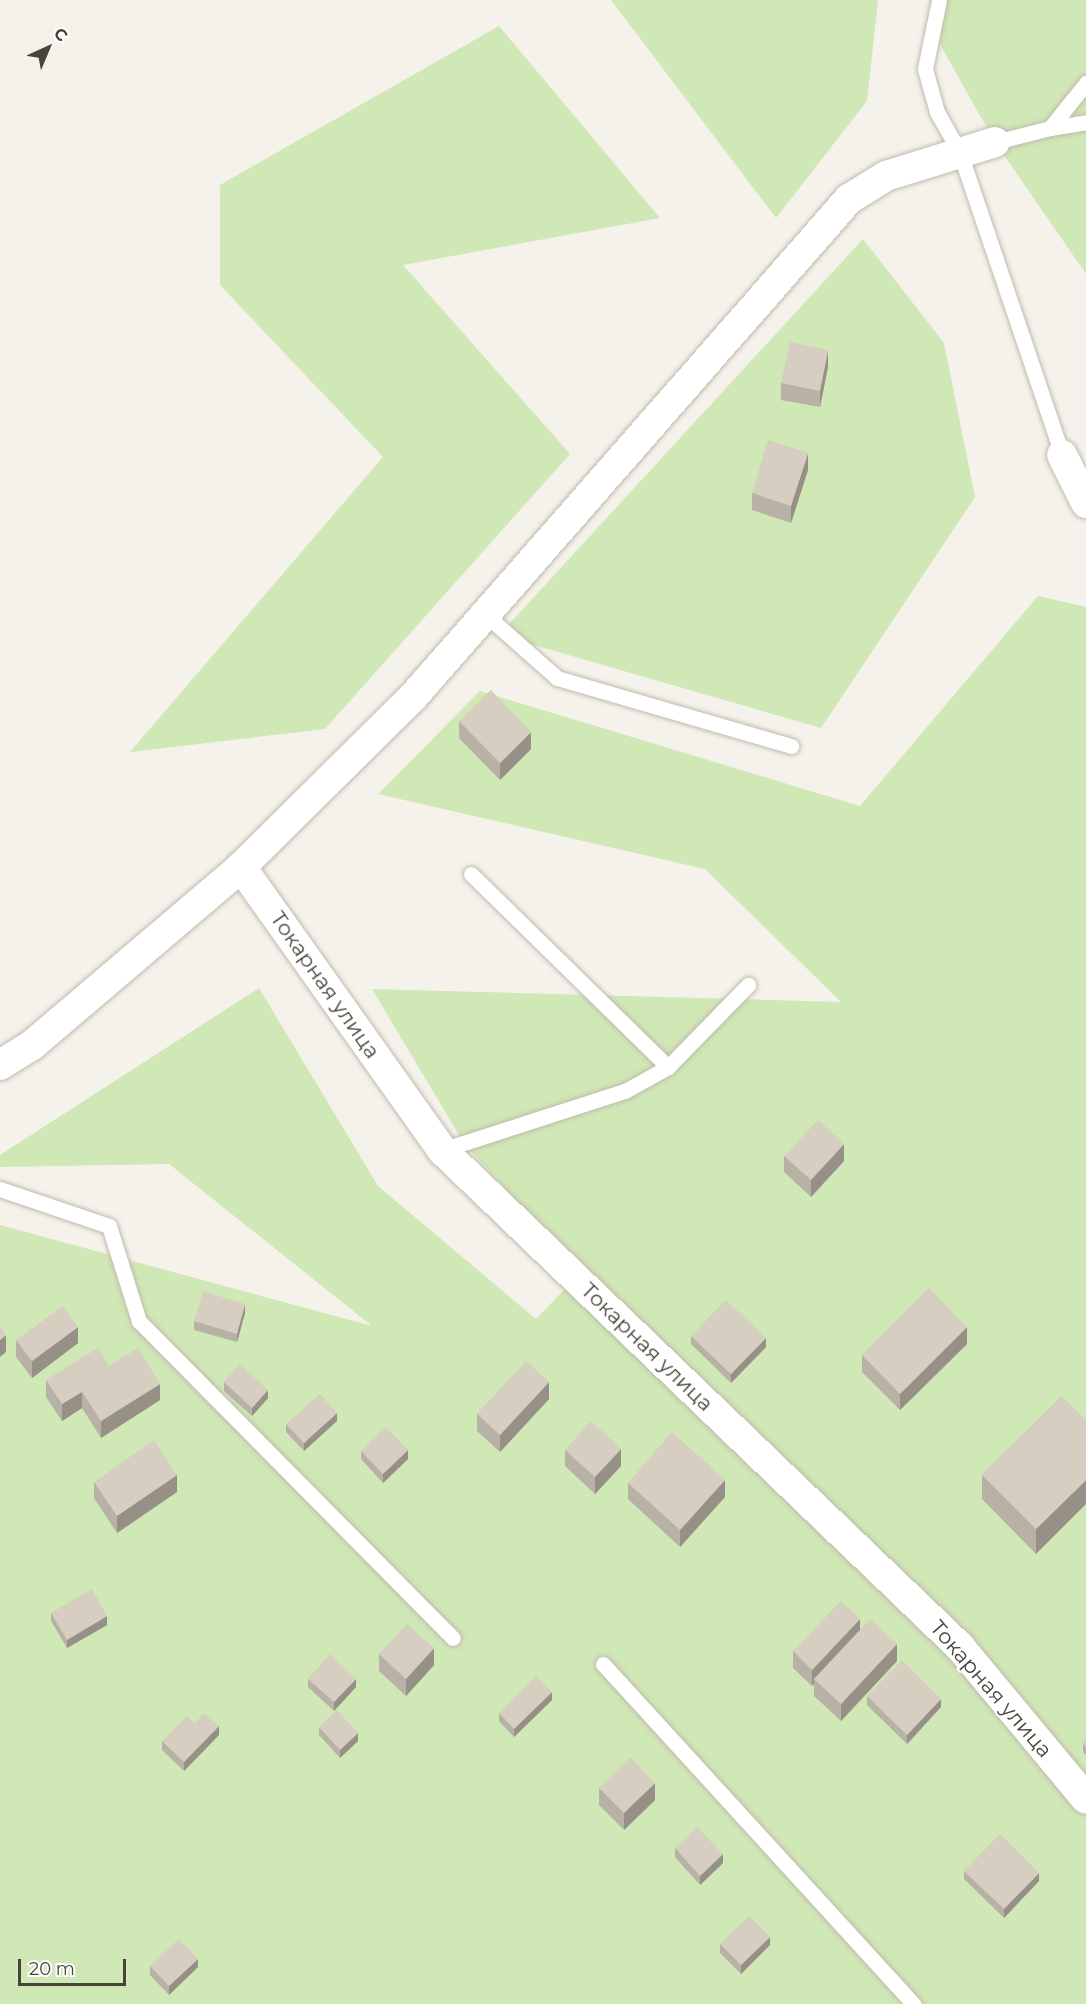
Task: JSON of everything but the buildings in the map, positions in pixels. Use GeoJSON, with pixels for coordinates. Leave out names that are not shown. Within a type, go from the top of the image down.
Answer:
{"type":"FeatureCollection","features":[{"type":"Feature","properties":{"kind":"street"},"geometry":{"type":"LineString","coordinates":[[0,1065],[31,1046],[241,867],[413,698],[849,199],[886,176],[995,142]]}},
{"type":"Feature","properties":{"kind":"street"},"geometry":{"type":"LineString","coordinates":[[1062,455],[1086,503]]}},
{"type":"Feature","properties":{"kind":"street","name":"Токарная улица"},"geometry":{"type":"LineString","coordinates":[[241,867],[442,1150],[960,1647],[1086,1799]]}},
{"type":"Feature","properties":{"kind":"lane"},"geometry":{"type":"LineString","coordinates":[[939,0],[925,69],[937,112],[960,153],[1062,455]]}},
{"type":"Feature","properties":{"kind":"lane"},"geometry":{"type":"LineString","coordinates":[[1050,128],[1086,83]]}},
{"type":"Feature","properties":{"kind":"lane"},"geometry":{"type":"LineString","coordinates":[[995,142],[1050,128],[1086,122]]}},
{"type":"Feature","properties":{"kind":"lane"},"geometry":{"type":"LineString","coordinates":[[485,614],[557,678],[791,746]]}},
{"type":"Feature","properties":{"kind":"lane"},"geometry":{"type":"LineString","coordinates":[[471,874],[668,1067]]}},
{"type":"Feature","properties":{"kind":"lane"},"geometry":{"type":"LineString","coordinates":[[442,1150],[625,1091],[668,1067],[748,985]]}},
{"type":"Feature","properties":{"kind":"lane"},"geometry":{"type":"LineString","coordinates":[[0,1189],[109,1226],[139,1321],[453,1638]]}},
{"type":"Feature","properties":{"kind":"lane"},"geometry":{"type":"LineString","coordinates":[[603,1664],[914,2004]]}},
{"type":"Feature","properties":{"kind":"green space"},"geometry":{"type":"Polygon","coordinates":[[[611,0],[878,0],[867,101],[776,218],[611,0]]]}},
{"type":"Feature","properties":{"kind":"green space"},"geometry":{"type":"Polygon","coordinates":[[[930,0],[1086,0],[1086,274],[995,142],[933,32],[930,0]]]}},
{"type":"Feature","properties":{"kind":"green space"},"geometry":{"type":"Polygon","coordinates":[[[499,26],[660,218],[403,265],[570,454],[325,729],[130,752],[383,457],[220,285],[220,185],[499,26]]]}},
{"type":"Feature","properties":{"kind":"green space"},"geometry":{"type":"Polygon","coordinates":[[[863,239],[944,343],[975,497],[821,728],[499,635],[863,239]]]}},
{"type":"Feature","properties":{"kind":"green space"},"geometry":{"type":"Polygon","coordinates":[[[1038,596],[1086,607],[1086,2004],[0,2004],[0,1225],[372,1326],[169,1164],[0,1167],[0,1155],[259,988],[378,1186],[536,1319],[581,1272],[465,1145],[372,989],[841,1002],[705,869],[378,794],[480,691],[860,806],[1038,596]]]}}]}
